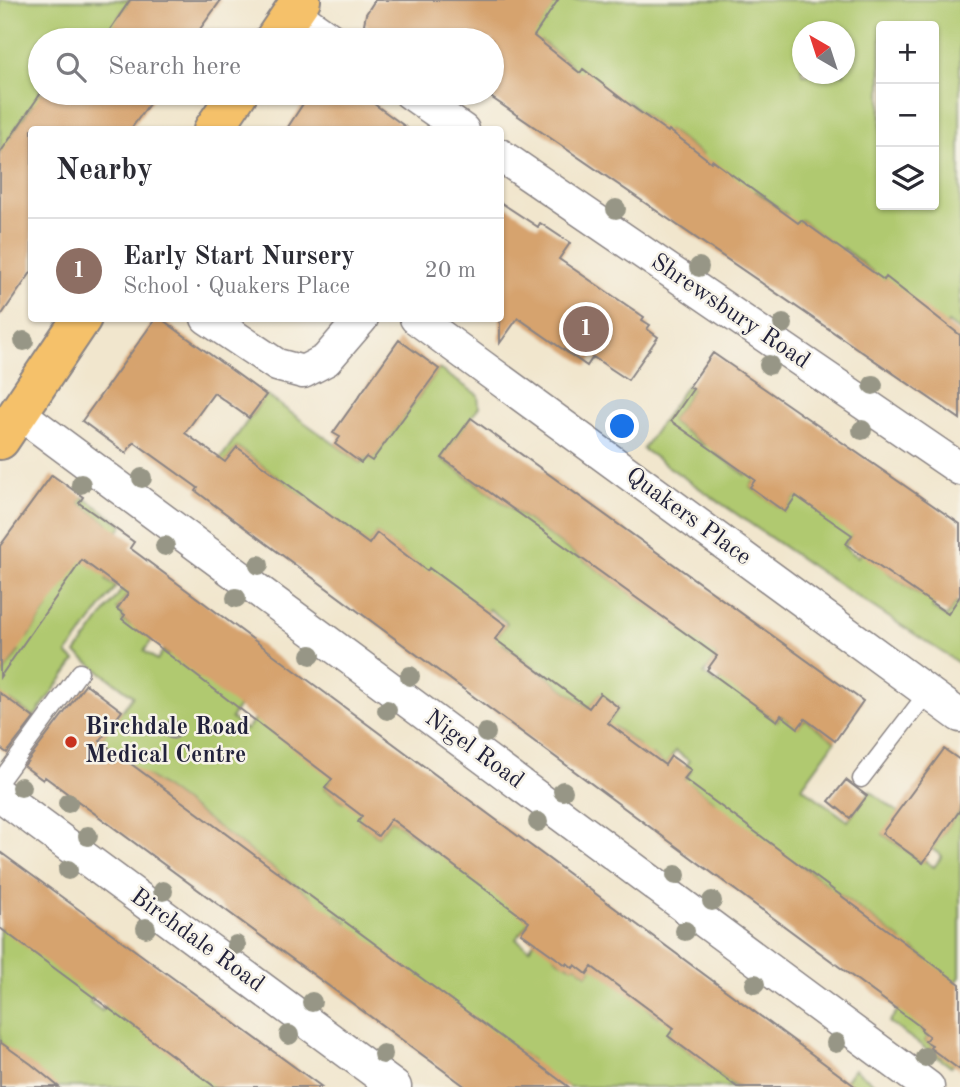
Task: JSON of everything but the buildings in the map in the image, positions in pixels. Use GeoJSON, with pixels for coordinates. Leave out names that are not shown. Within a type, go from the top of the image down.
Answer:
{"type":"FeatureCollection","features":[{"type":"Feature","properties":{"kind":"main road"},"geometry":{"type":"LineString","coordinates":[[216,126],[230,105]]}},
{"type":"Feature","properties":{"kind":"main road"},"geometry":{"type":"LineString","coordinates":[[10,426],[79,322]]}},
{"type":"Feature","properties":{"kind":"street"},"geometry":{"type":"LineString","coordinates":[[289,17],[310,28]]}},
{"type":"Feature","properties":{"kind":"street"},"geometry":{"type":"LineString","coordinates":[[427,105],[457,126]]}},
{"type":"Feature","properties":{"kind":"street","name":"Shrewsbury Road"},"geometry":{"type":"LineString","coordinates":[[504,158],[960,468]]}},
{"type":"Feature","properties":{"kind":"street"},"geometry":{"type":"LineString","coordinates":[[213,322],[277,365],[303,372],[326,360],[359,322]]}},
{"type":"Feature","properties":{"kind":"street","name":"Quakers Place"},"geometry":{"type":"LineString","coordinates":[[421,322],[960,716]]}},
{"type":"Feature","properties":{"kind":"street","name":"Nigel Road"},"geometry":{"type":"LineString","coordinates":[[10,426],[928,1087]]}},
{"type":"Feature","properties":{"kind":"street","name":"Birchdale Road"},"geometry":{"type":"LineString","coordinates":[[0,795],[395,1087]]}},
{"type":"Feature","properties":{"kind":"lane"},"geometry":{"type":"LineString","coordinates":[[0,781],[80,672]]}},
{"type":"Feature","properties":{"kind":"lane"},"geometry":{"type":"LineString","coordinates":[[861,779],[928,692]]}},
{"type":"Feature","properties":{"kind":"green space"},"geometry":{"type":"Polygon","coordinates":[[[0,0],[130,0],[118,18],[132,28],[28,28],[28,105],[32,105],[10,137],[28,152],[0,155],[0,0]]]}},
{"type":"Feature","properties":{"kind":"green space"},"geometry":{"type":"Polygon","coordinates":[[[557,0],[960,0],[960,332],[948,323],[936,338],[886,278],[865,304],[856,297],[874,273],[843,248],[822,275],[831,243],[801,220],[780,246],[769,238],[787,215],[756,191],[736,216],[692,186],[702,155],[669,130],[649,156],[657,125],[627,101],[606,127],[552,89],[571,65],[541,41],[514,64],[557,0]]]}},
{"type":"Feature","properties":{"kind":"green space"},"geometry":{"type":"Polygon","coordinates":[[[439,369],[478,395],[479,407],[442,459],[713,652],[717,656],[704,674],[718,684],[731,666],[760,709],[777,721],[781,715],[798,727],[805,719],[835,741],[802,787],[848,821],[870,791],[903,816],[883,834],[922,862],[924,860],[934,867],[942,856],[932,849],[960,810],[960,977],[921,1030],[929,1036],[925,1041],[932,1045],[930,1049],[942,1057],[945,1053],[956,1061],[951,1067],[889,1022],[898,1010],[893,1006],[927,960],[913,949],[889,959],[902,941],[839,894],[825,912],[828,886],[803,867],[789,885],[701,820],[715,802],[690,784],[671,797],[691,771],[686,767],[689,761],[676,751],[665,765],[652,755],[626,764],[639,746],[614,727],[600,745],[595,741],[619,708],[600,694],[589,708],[503,644],[489,662],[482,656],[507,623],[489,609],[482,618],[419,583],[421,567],[377,534],[369,545],[237,447],[224,464],[219,461],[266,395],[361,463],[366,457],[372,460],[439,369]]]}},
{"type":"Feature","properties":{"kind":"green space"},"geometry":{"type":"Polygon","coordinates":[[[687,385],[693,389],[671,421],[704,445],[727,413],[738,420],[715,453],[746,475],[769,442],[778,448],[750,487],[785,511],[813,472],[869,511],[844,547],[858,557],[865,549],[891,575],[920,595],[958,572],[932,608],[946,617],[956,602],[960,605],[960,664],[817,570],[643,449],[687,385]]]}},
{"type":"Feature","properties":{"kind":"green space"},"geometry":{"type":"Polygon","coordinates":[[[83,497],[123,525],[107,548],[122,559],[106,580],[116,587],[67,654],[75,661],[34,717],[11,701],[0,717],[0,677],[19,651],[0,636],[27,638],[48,608],[19,587],[107,523],[79,503],[83,497]]]}},
{"type":"Feature","properties":{"kind":"green space"},"geometry":{"type":"Polygon","coordinates":[[[123,588],[129,592],[117,609],[125,615],[122,620],[130,625],[167,620],[144,651],[157,660],[163,651],[168,655],[173,649],[239,706],[231,718],[246,730],[259,714],[350,754],[325,788],[343,802],[387,783],[359,822],[378,836],[391,819],[433,851],[437,846],[545,900],[516,939],[529,949],[537,938],[558,960],[573,967],[575,965],[587,974],[607,946],[649,1010],[659,1017],[690,1006],[668,1036],[737,1087],[569,1087],[530,1064],[532,1060],[343,928],[347,922],[337,915],[334,920],[309,895],[151,778],[122,765],[126,759],[114,751],[84,762],[133,696],[76,653],[123,588]]]}},
{"type":"Feature","properties":{"kind":"green space"},"geometry":{"type":"Polygon","coordinates":[[[0,927],[109,976],[90,1002],[102,1011],[106,1005],[218,1087],[48,1087],[0,1042],[0,927]]]}},
{"type":"Feature","properties":{"kind":"green space"},"geometry":{"type":"Polygon","coordinates":[[[854,1069],[879,1087],[841,1087],[854,1069]]]}},
{"type":"Feature","properties":{"kind":"place","name":"Early Start Nursery"},"geometry":{"type":"Point","coordinates":[586,329]}},
{"type":"Feature","properties":{"kind":"place","name":"Birchdale Road Medical Centre"},"geometry":{"type":"Point","coordinates":[71,742]}}]}
